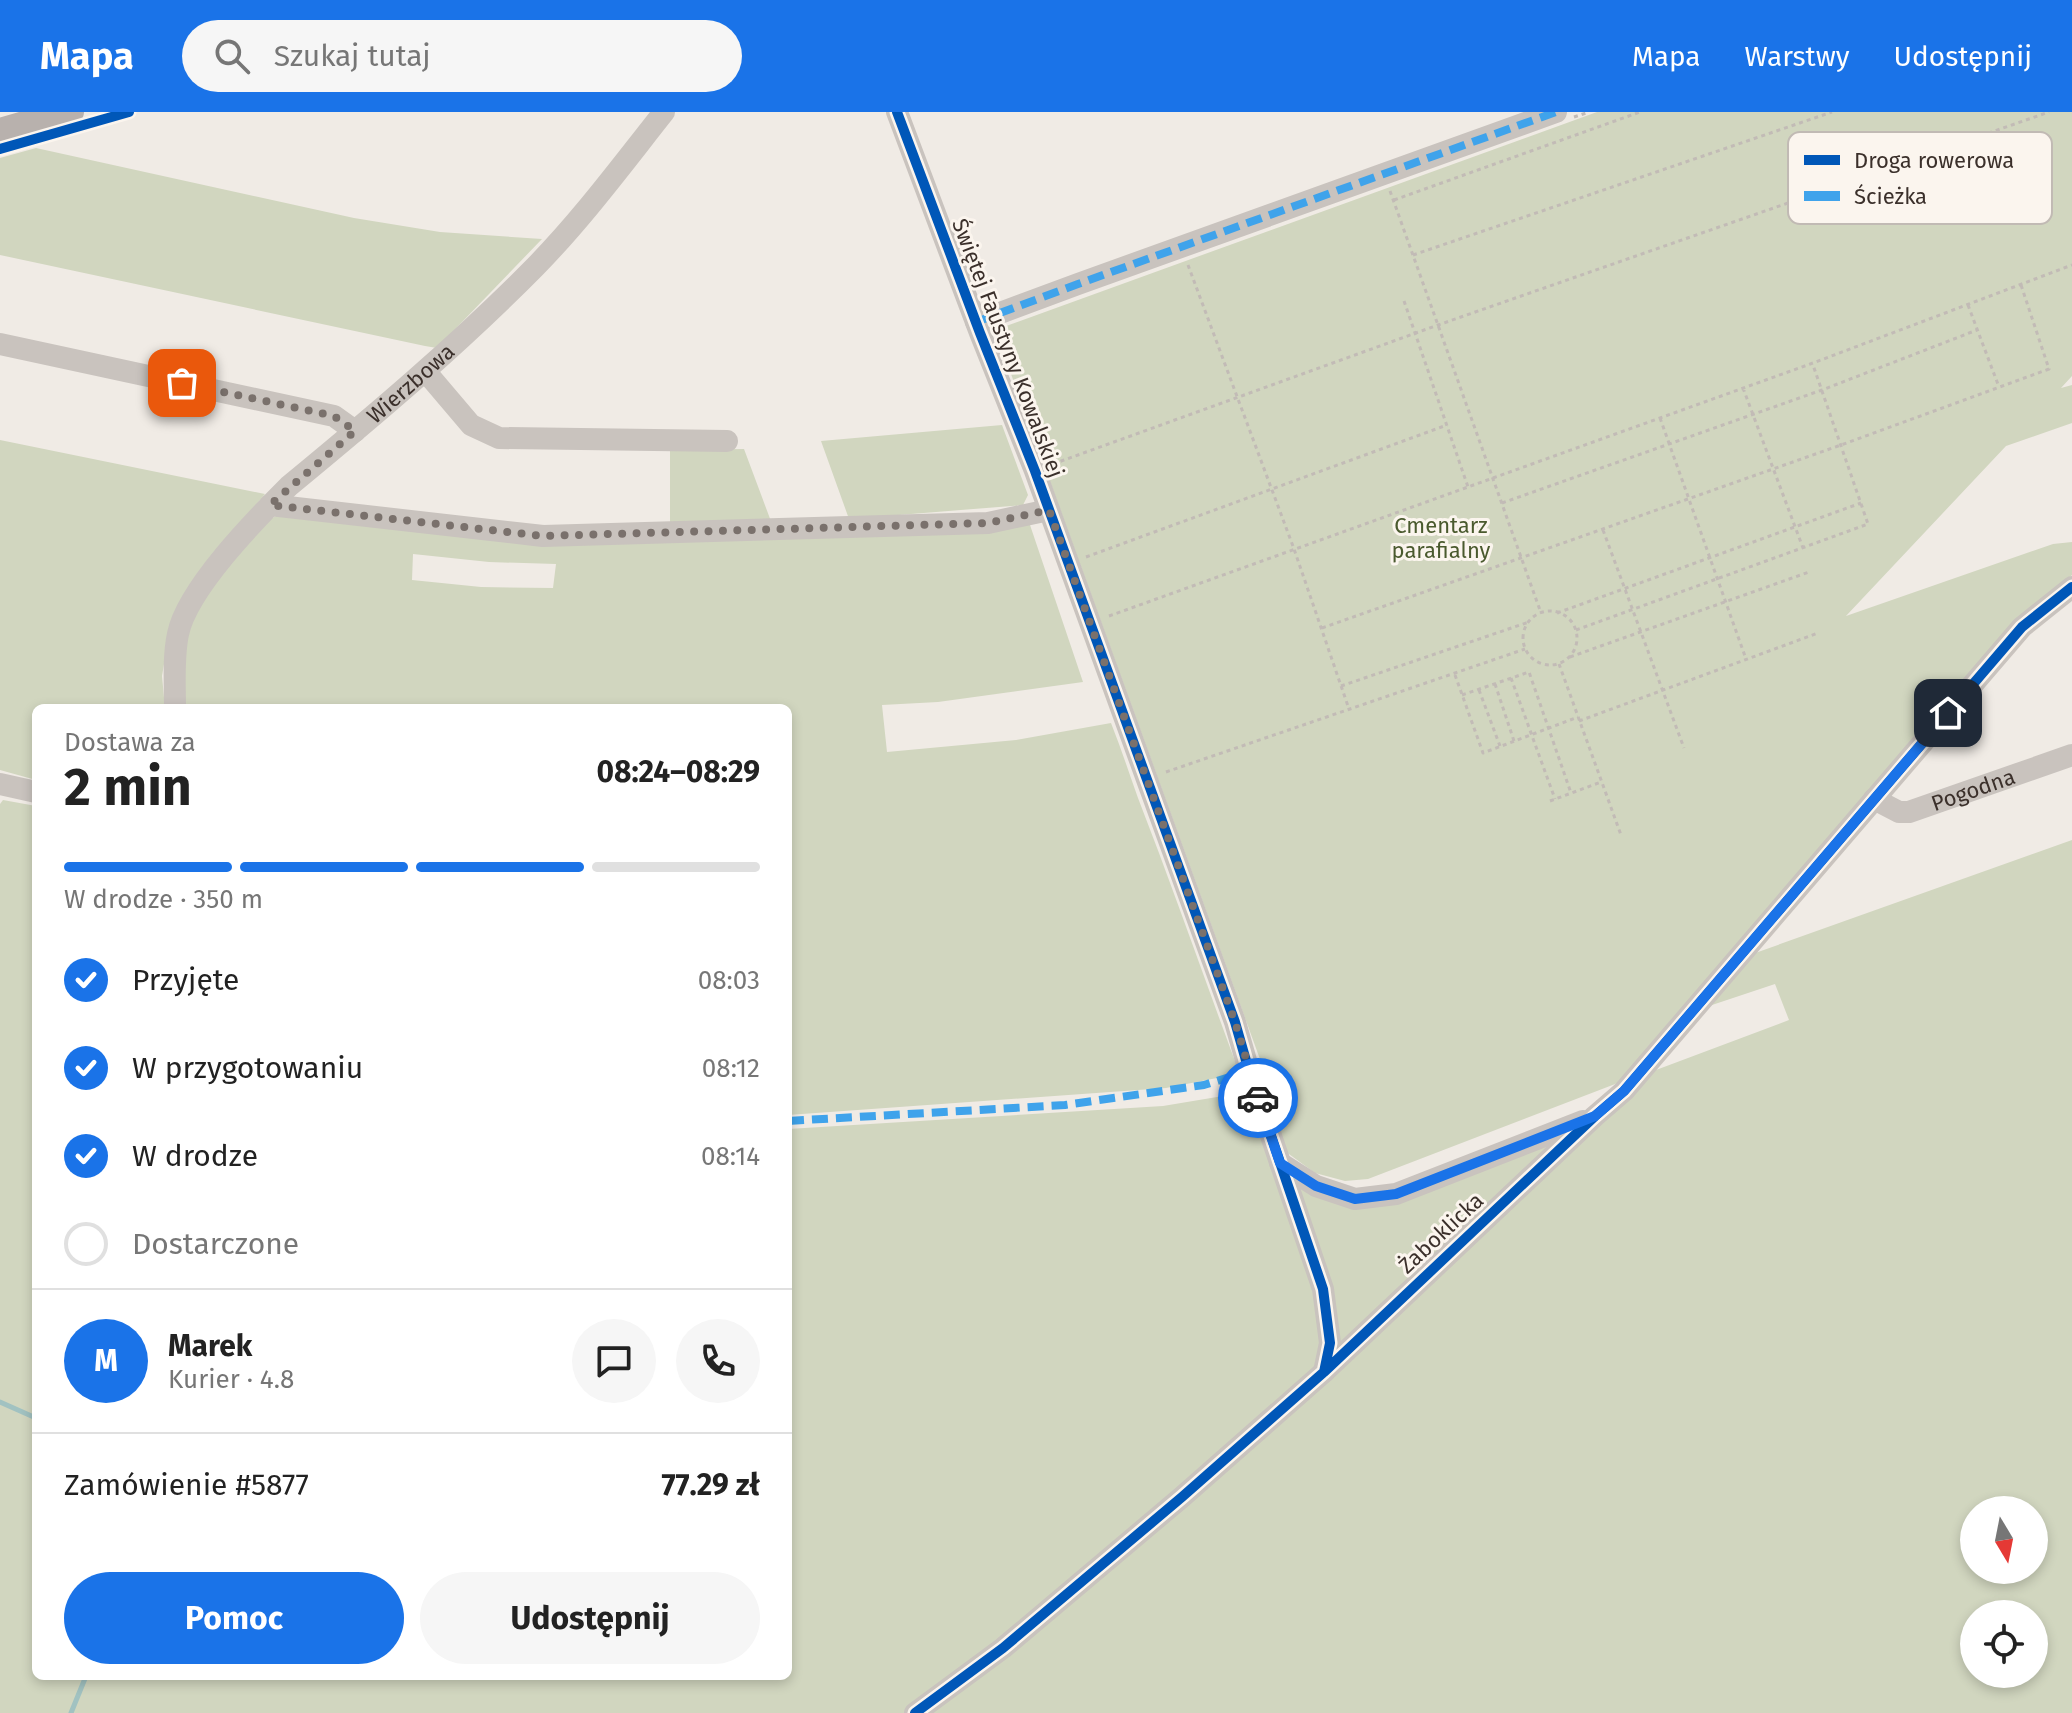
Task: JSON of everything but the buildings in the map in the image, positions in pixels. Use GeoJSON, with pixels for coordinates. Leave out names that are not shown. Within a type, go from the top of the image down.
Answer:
{"type":"FeatureCollection","features":[{"type":"Feature","properties":{"kind":"main road"},"geometry":{"type":"LineString","coordinates":[[0,132],[70,112]]}},
{"type":"Feature","properties":{"kind":"street","name":"Wierzbowa"},"geometry":{"type":"LineString","coordinates":[[175,704],[174,664],[178,631],[204,580],[270,505],[426,372],[536,265],[619,171],[664,112]]}},
{"type":"Feature","properties":{"kind":"street","name":"Świętej Faustyny Kowalskiej"},"geometry":{"type":"LineString","coordinates":[[897,112],[1035,471],[1235,1022],[1323,1289],[1330,1343],[1324,1372]]}},
{"type":"Feature","properties":{"kind":"street","name":"Świętej Faustyny Kowalskiej"},"geometry":{"type":"LineString","coordinates":[[976,322],[1556,112]]}},
{"type":"Feature","properties":{"kind":"street"},"geometry":{"type":"LineString","coordinates":[[0,344],[334,416],[355,431]]}},
{"type":"Feature","properties":{"kind":"street"},"geometry":{"type":"LineString","coordinates":[[426,372],[471,425],[499,438],[727,441]]}},
{"type":"Feature","properties":{"kind":"street"},"geometry":{"type":"LineString","coordinates":[[270,505],[543,536],[975,524],[1049,510]]}},
{"type":"Feature","properties":{"kind":"street","name":"Żaboklicka"},"geometry":{"type":"LineString","coordinates":[[915,1713],[1003,1648],[1182,1497],[1324,1372],[1624,1091],[2022,627],[2072,587]]}},
{"type":"Feature","properties":{"kind":"street","name":"Pogodna"},"geometry":{"type":"LineString","coordinates":[[1874,799],[1899,812],[1909,812],[2072,755]]}},
{"type":"Feature","properties":{"kind":"street"},"geometry":{"type":"LineString","coordinates":[[0,784],[32,791]]}},
{"type":"Feature","properties":{"kind":"street"},"geometry":{"type":"LineString","coordinates":[[1280,1163],[1316,1186],[1355,1199],[1396,1194],[1595,1116]]}},
{"type":"Feature","properties":{"kind":"path"},"geometry":{"type":"LineString","coordinates":[[1394,200],[1640,112]]}},
{"type":"Feature","properties":{"kind":"path"},"geometry":{"type":"LineString","coordinates":[[1413,255],[1832,112]]}},
{"type":"Feature","properties":{"kind":"path"},"geometry":{"type":"LineString","coordinates":[[1992,132],[2049,112]]}},
{"type":"Feature","properties":{"kind":"path"},"geometry":{"type":"LineString","coordinates":[[1388,183],[1541,613]]}},
{"type":"Feature","properties":{"kind":"path"},"geometry":{"type":"LineString","coordinates":[[1035,471],[1438,325],[1788,203]]}},
{"type":"Feature","properties":{"kind":"path"},"geometry":{"type":"LineString","coordinates":[[1187,260],[1294,549],[1349,709]]}},
{"type":"Feature","properties":{"kind":"path"},"geometry":{"type":"LineString","coordinates":[[1090,622],[1813,363],[2072,265]]}},
{"type":"Feature","properties":{"kind":"path"},"geometry":{"type":"LineString","coordinates":[[1322,628],[2049,369],[2021,285]]}},
{"type":"Feature","properties":{"kind":"path"},"geometry":{"type":"LineString","coordinates":[[1404,301],[1468,487]]}},
{"type":"Feature","properties":{"kind":"path"},"geometry":{"type":"LineString","coordinates":[[1968,305],[1999,387]]}},
{"type":"Feature","properties":{"kind":"path"},"geometry":{"type":"LineString","coordinates":[[1502,503],[1822,390],[1977,330]]}},
{"type":"Feature","properties":{"kind":"path"},"geometry":{"type":"LineString","coordinates":[[1576,630],[1868,524],[1813,363]]}},
{"type":"Feature","properties":{"kind":"path"},"geometry":{"type":"LineString","coordinates":[[1743,388],[1803,548]]}},
{"type":"Feature","properties":{"kind":"path"},"geometry":{"type":"LineString","coordinates":[[1660,418],[1746,659]]}},
{"type":"Feature","properties":{"kind":"path"},"geometry":{"type":"LineString","coordinates":[[1085,557],[1447,425]]}},
{"type":"Feature","properties":{"kind":"path"},"geometry":{"type":"LineString","coordinates":[[1557,613],[1861,503]]}},
{"type":"Feature","properties":{"kind":"path"},"geometry":{"type":"LineString","coordinates":[[1603,529],[1684,748]]}},
{"type":"Feature","properties":{"kind":"path"},"geometry":{"type":"LineString","coordinates":[[1570,657],[1576,647],[1577,635],[1565,615],[1553,611],[1541,613],[1529,622],[1524,629],[1525,649],[1536,662],[1559,664],[1570,657],[1809,572]]}},
{"type":"Feature","properties":{"kind":"path"},"geometry":{"type":"LineString","coordinates":[[1341,686],[1529,622]]}},
{"type":"Feature","properties":{"kind":"path"},"geometry":{"type":"LineString","coordinates":[[1455,673],[1483,753],[1818,633]]}},
{"type":"Feature","properties":{"kind":"path"},"geometry":{"type":"LineString","coordinates":[[1145,779],[1525,649]]}},
{"type":"Feature","properties":{"kind":"path"},"geometry":{"type":"LineString","coordinates":[[1559,664],[1621,835]]}},
{"type":"Feature","properties":{"kind":"path"},"geometry":{"type":"LineString","coordinates":[[1462,695],[1529,672],[1571,793]]}},
{"type":"Feature","properties":{"kind":"path"},"geometry":{"type":"LineString","coordinates":[[1511,678],[1552,800],[1601,782]]}},
{"type":"Feature","properties":{"kind":"path"},"geometry":{"type":"LineString","coordinates":[[1495,683],[1514,741]]}},
{"type":"Feature","properties":{"kind":"path"},"geometry":{"type":"LineString","coordinates":[[1479,689],[1500,746]]}},
{"type":"Feature","properties":{"kind":"green space","name":"Cmentarz parafialny"},"geometry":{"type":"Polygon","coordinates":[[[1597,112],[2072,112],[2072,376],[2061,388],[2072,385],[2072,423],[2006,446],[1846,616],[2053,544],[2072,542],[2072,575],[2021,622],[1623,1081],[1368,1179],[1345,1181],[1315,1173],[1282,1149],[1260,1088],[1269,1084],[995,330],[1597,112]]]}},
{"type":"Feature","properties":{"kind":"green space"},"geometry":{"type":"Polygon","coordinates":[[[36,148],[354,218],[440,232],[542,239],[437,348],[425,346],[0,255],[0,158],[36,148]]]}},
{"type":"Feature","properties":{"kind":"green space"},"geometry":{"type":"Polygon","coordinates":[[[1002,425],[1028,495],[1023,505],[849,519],[821,441],[1002,425]]]}},
{"type":"Feature","properties":{"kind":"green space"},"geometry":{"type":"Polygon","coordinates":[[[0,440],[265,494],[208,563],[171,622],[162,676],[165,704],[32,704],[32,779],[0,770],[0,440]]]}},
{"type":"Feature","properties":{"kind":"green space"},"geometry":{"type":"Polygon","coordinates":[[[744,449],[772,524],[670,526],[670,450],[744,449]]]}},
{"type":"Feature","properties":{"kind":"green space"},"geometry":{"type":"Polygon","coordinates":[[[283,512],[567,542],[1029,522],[1083,682],[938,702],[882,705],[887,752],[1016,740],[1111,723],[1238,1069],[1222,1077],[1166,1088],[792,1115],[792,704],[183,704],[182,649],[202,594],[269,520],[283,512]],[[413,554],[412,580],[481,587],[553,588],[556,564],[489,562],[413,554]]]}},
{"type":"Feature","properties":{"kind":"green space"},"geometry":{"type":"Polygon","coordinates":[[[3,800],[32,805],[32,1680],[792,1680],[792,1129],[1163,1106],[1247,1092],[1325,1324],[1314,1371],[1140,1526],[906,1713],[0,1713],[0,804],[3,800]]]}},
{"type":"Feature","properties":{"kind":"green space"},"geometry":{"type":"Polygon","coordinates":[[[2072,840],[2072,1713],[925,1713],[1648,1073],[1789,1020],[1775,984],[1697,1010],[1744,957],[2072,840]]]}},
{"type":"Feature","properties":{"kind":"green space"},"geometry":{"type":"Polygon","coordinates":[[[1566,1138],[1331,1360],[1286,1172],[1355,1205],[1566,1138]]]}},
{"type":"Feature","properties":{"kind":"waterway"},"geometry":{"type":"LineString","coordinates":[[0,1402],[32,1416]]}},
{"type":"Feature","properties":{"kind":"waterway"},"geometry":{"type":"LineString","coordinates":[[71,1713],[84,1680]]}},
{"type":"Feature","properties":{"kind":"marked path"},"geometry":{"type":"LineString","coordinates":[[976,322],[1556,112]]}},
{"type":"Feature","properties":{"kind":"marked path"},"geometry":{"type":"LineString","coordinates":[[792,1121],[1065,1105],[1204,1085],[1249,1071]]}},
{"type":"Feature","properties":{"kind":"cycle path"},"geometry":{"type":"LineString","coordinates":[[0,149],[129,112]]}},
{"type":"Feature","properties":{"kind":"cycle path"},"geometry":{"type":"LineString","coordinates":[[897,112],[1035,471],[1235,1022],[1323,1289],[1330,1343],[1324,1372]]}},
{"type":"Feature","properties":{"kind":"cycle path"},"geometry":{"type":"LineString","coordinates":[[915,1713],[1003,1648],[1182,1497],[1324,1372],[1624,1091],[2022,627],[2072,587]]}},
{"type":"Feature","properties":{"kind":"way so far"},"geometry":{"type":"LineString","coordinates":[[182,383],[334,416],[355,431],[270,505],[543,536],[934,526],[988,523],[1049,510],[1235,1022],[1258,1098]]}},
{"type":"Feature","properties":{"kind":"route"},"geometry":{"type":"LineString","coordinates":[[1258,1098],[1280,1163],[1316,1186],[1355,1199],[1396,1194],[1595,1116],[1624,1091],[1948,713]]}}]}
